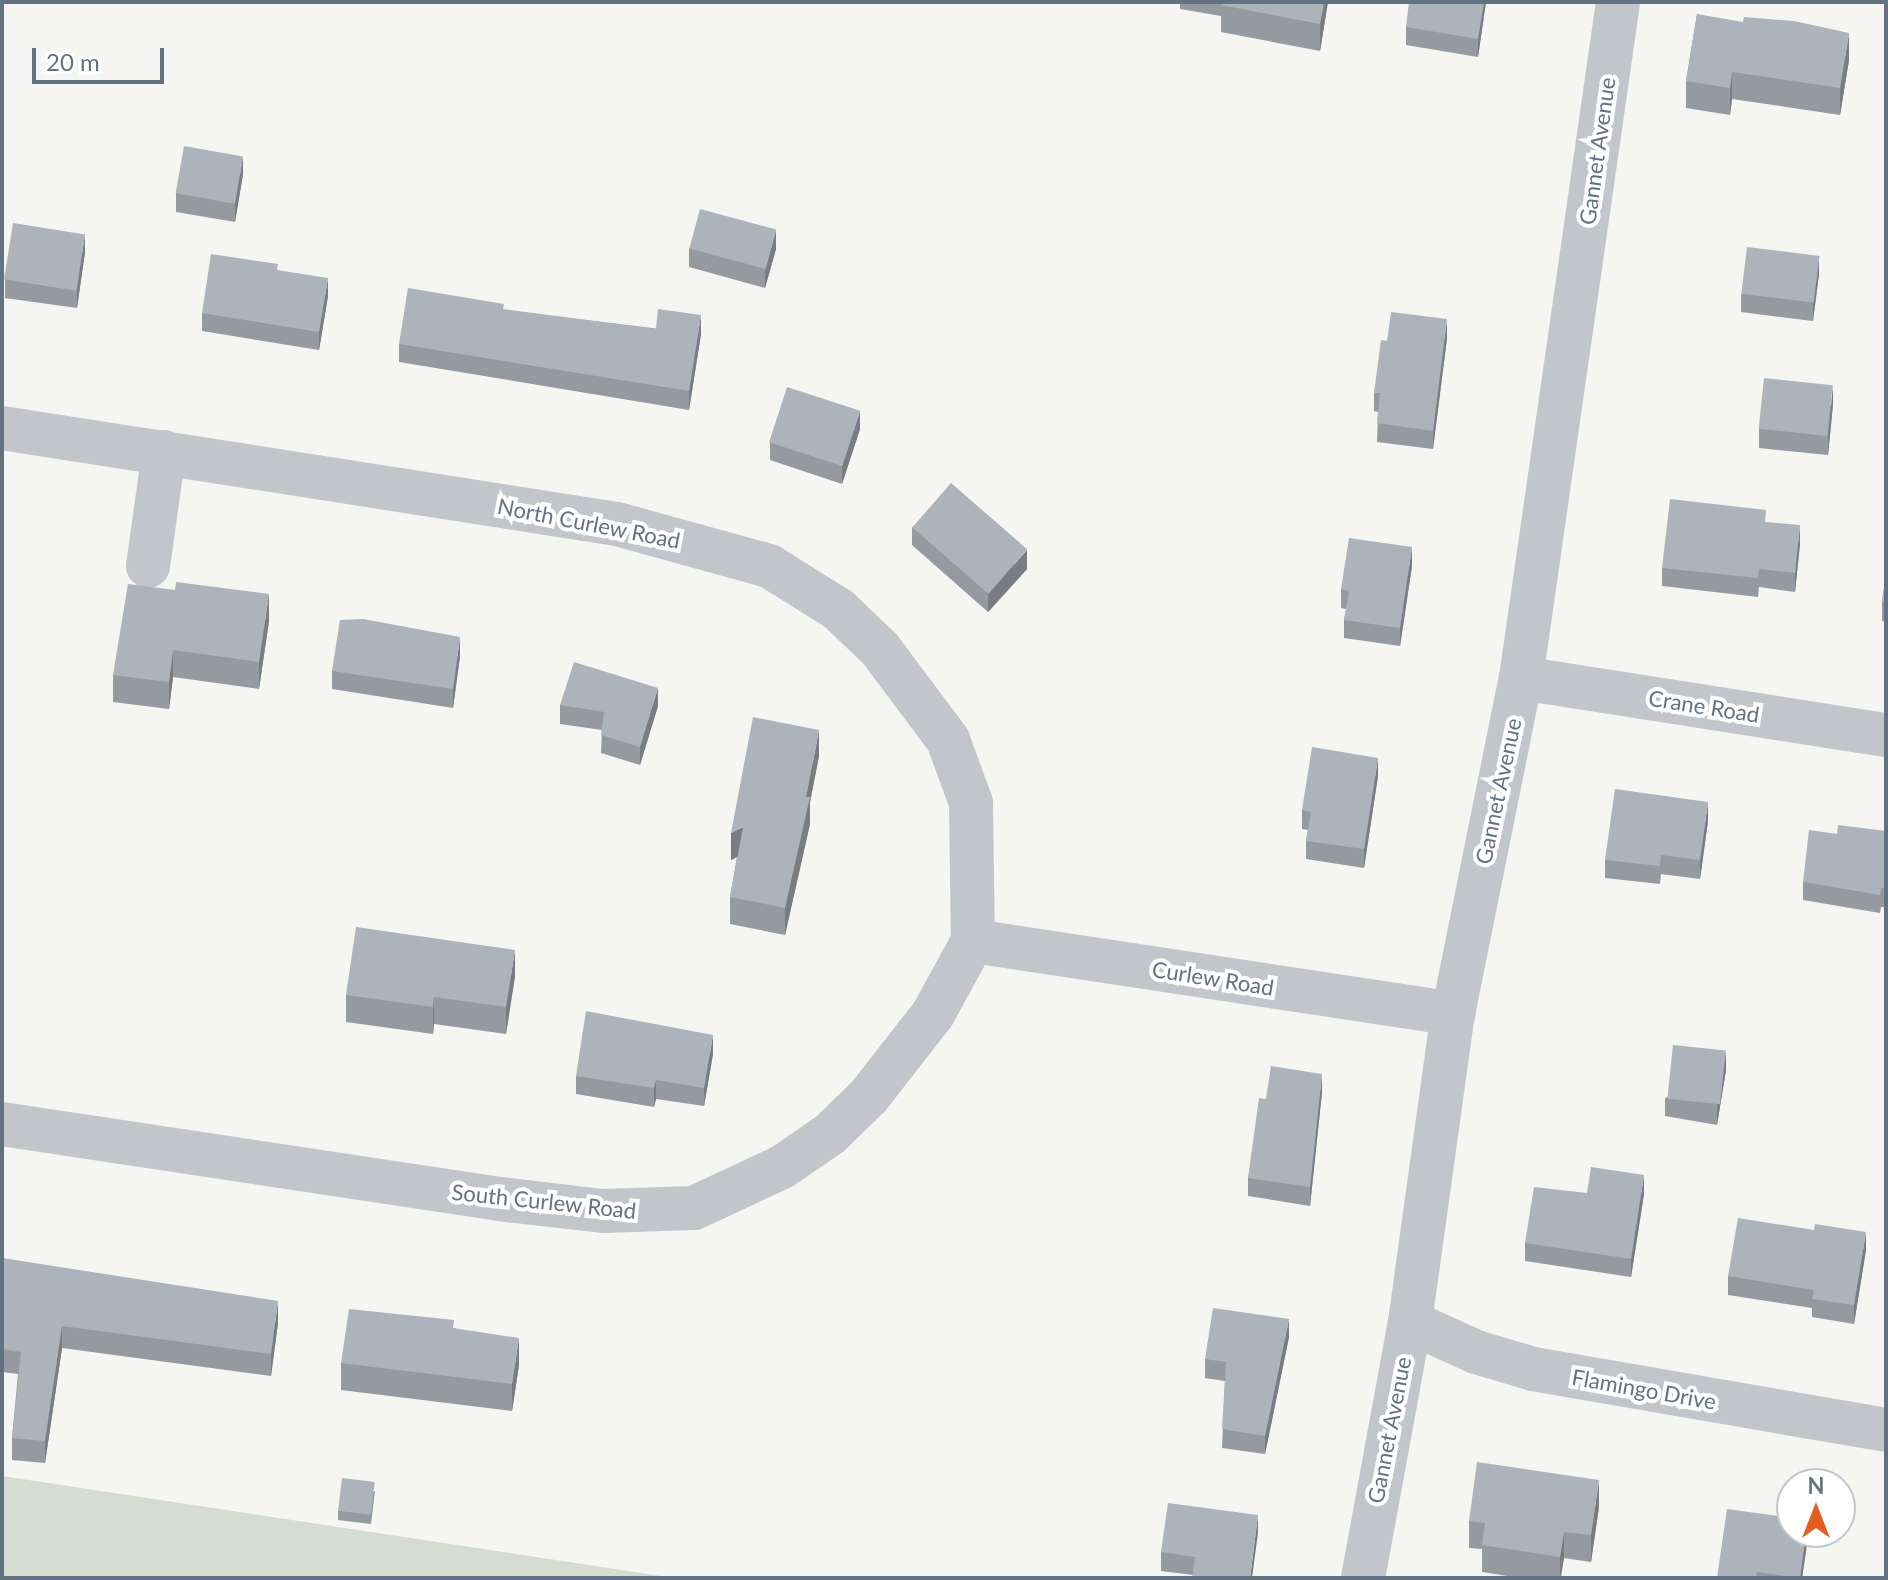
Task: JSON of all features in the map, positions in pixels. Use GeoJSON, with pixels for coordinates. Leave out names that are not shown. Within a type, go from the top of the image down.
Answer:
{"type":"FeatureCollection","features":[{"type":"Feature","properties":{"kind":"street","name":"Gannet Avenue"},"geometry":{"type":"LineString","coordinates":[[1363,1578],[1410,1322],[1453,1014],[1521,678],[1618,2]]}},
{"type":"Feature","properties":{"kind":"street","name":"North Curlew Road"},"geometry":{"type":"LineString","coordinates":[[2,428],[617,524],[769,566],[838,609],[880,649],[948,740],[971,803],[973,941]]}},
{"type":"Feature","properties":{"kind":"street"},"geometry":{"type":"LineString","coordinates":[[148,566],[164,452]]}},
{"type":"Feature","properties":{"kind":"street","name":"Crane Road"},"geometry":{"type":"LineString","coordinates":[[1521,678],[1886,735]]}},
{"type":"Feature","properties":{"kind":"street","name":"Curlew Road"},"geometry":{"type":"LineString","coordinates":[[973,941],[1453,1014]]}},
{"type":"Feature","properties":{"kind":"street","name":"South Curlew Road"},"geometry":{"type":"LineString","coordinates":[[2,1124],[500,1199],[603,1211],[694,1208],[782,1167],[830,1134],[869,1096],[933,1014],[973,941]]}},
{"type":"Feature","properties":{"kind":"street","name":"Flamingo Drive"},"geometry":{"type":"LineString","coordinates":[[1410,1322],[1476,1352],[1533,1369],[1886,1430]]}},
{"type":"Feature","properties":{"kind":"shaded area"},"geometry":{"type":"Polygon","coordinates":[[[2,1476],[674,1578],[2,1578],[2,1476]]]}},
{"type":"Feature","properties":{"kind":"building"},"geometry":{"type":"Polygon","coordinates":[[[1222,2],[1324,2],[1320,24],[1221,5],[1222,2]]]}},
{"type":"Feature","properties":{"kind":"building"},"geometry":{"type":"Polygon","coordinates":[[[1409,2],[1484,2],[1478,39],[1406,27],[1409,2]]]}},
{"type":"Feature","properties":{"kind":"building"},"geometry":{"type":"Polygon","coordinates":[[[1697,14],[1743,22],[1744,17],[1794,21],[1849,33],[1840,88],[1732,72],[1730,88],[1686,81],[1697,14]]]}},
{"type":"Feature","properties":{"kind":"building"},"geometry":{"type":"Polygon","coordinates":[[[184,146],[243,156],[235,204],[176,193],[184,146]]]}},
{"type":"Feature","properties":{"kind":"building"},"geometry":{"type":"Polygon","coordinates":[[[700,209],[776,229],[766,269],[689,249],[700,209]]]}},
{"type":"Feature","properties":{"kind":"building"},"geometry":{"type":"Polygon","coordinates":[[[13,223],[85,234],[76,291],[4,279],[13,223]]]}},
{"type":"Feature","properties":{"kind":"building"},"geometry":{"type":"Polygon","coordinates":[[[1747,247],[1819,256],[1814,303],[1741,294],[1747,247]]]}},
{"type":"Feature","properties":{"kind":"building"},"geometry":{"type":"Polygon","coordinates":[[[211,254],[278,264],[277,270],[328,278],[319,332],[202,313],[211,254]]]}},
{"type":"Feature","properties":{"kind":"building"},"geometry":{"type":"Polygon","coordinates":[[[408,288],[504,304],[503,309],[656,329],[658,309],[701,315],[689,391],[399,344],[408,288]]]}},
{"type":"Feature","properties":{"kind":"building"},"geometry":{"type":"Polygon","coordinates":[[[1391,312],[1447,319],[1433,431],[1377,423],[1380,393],[1374,393],[1381,340],[1387,341],[1391,312]]]}},
{"type":"Feature","properties":{"kind":"building"},"geometry":{"type":"Polygon","coordinates":[[[1764,378],[1833,385],[1827,436],[1759,429],[1764,378]]]}},
{"type":"Feature","properties":{"kind":"building"},"geometry":{"type":"Polygon","coordinates":[[[787,387],[860,411],[842,466],[769,442],[787,387]]]}},
{"type":"Feature","properties":{"kind":"building"},"geometry":{"type":"Polygon","coordinates":[[[951,483],[1027,549],[989,594],[912,528],[951,483]]]}},
{"type":"Feature","properties":{"kind":"building"},"geometry":{"type":"Polygon","coordinates":[[[1670,499],[1766,510],[1765,522],[1800,525],[1795,573],[1759,569],[1758,578],[1662,568],[1670,499]]]}},
{"type":"Feature","properties":{"kind":"building"},"geometry":{"type":"Polygon","coordinates":[[[1349,538],[1412,547],[1400,628],[1344,620],[1349,591],[1341,589],[1349,538]]]}},
{"type":"Feature","properties":{"kind":"building"},"geometry":{"type":"Polygon","coordinates":[[[1886,574],[1886,603],[1882,602],[1886,574]]]}},
{"type":"Feature","properties":{"kind":"building"},"geometry":{"type":"Polygon","coordinates":[[[176,582],[269,594],[259,662],[173,650],[169,682],[113,675],[128,584],[175,590],[176,582]]]}},
{"type":"Feature","properties":{"kind":"building"},"geometry":{"type":"Polygon","coordinates":[[[363,619],[460,637],[453,689],[332,671],[340,620],[363,619]]]}},
{"type":"Feature","properties":{"kind":"building"},"geometry":{"type":"Polygon","coordinates":[[[574,662],[658,688],[640,747],[601,735],[604,712],[560,705],[574,662]]]}},
{"type":"Feature","properties":{"kind":"building"},"geometry":{"type":"Polygon","coordinates":[[[753,717],[819,730],[806,797],[810,797],[785,908],[730,897],[743,827],[731,833],[753,717]]]}},
{"type":"Feature","properties":{"kind":"building"},"geometry":{"type":"Polygon","coordinates":[[[1312,747],[1378,758],[1364,849],[1306,841],[1311,812],[1302,810],[1312,747]]]}},
{"type":"Feature","properties":{"kind":"building"},"geometry":{"type":"Polygon","coordinates":[[[1615,789],[1708,802],[1700,860],[1661,855],[1660,866],[1605,860],[1615,789]]]}},
{"type":"Feature","properties":{"kind":"building"},"geometry":{"type":"Polygon","coordinates":[[[1838,825],[1886,831],[1886,889],[1881,888],[1880,895],[1803,882],[1809,830],[1837,834],[1838,825]]]}},
{"type":"Feature","properties":{"kind":"building"},"geometry":{"type":"Polygon","coordinates":[[[356,927],[515,950],[506,1007],[434,997],[433,1007],[346,995],[356,927]]]}},
{"type":"Feature","properties":{"kind":"building"},"geometry":{"type":"Polygon","coordinates":[[[586,1011],[713,1035],[704,1088],[656,1080],[654,1088],[576,1076],[586,1011]]]}},
{"type":"Feature","properties":{"kind":"building"},"geometry":{"type":"Polygon","coordinates":[[[1673,1045],[1726,1051],[1720,1104],[1667,1099],[1673,1045]]]}},
{"type":"Feature","properties":{"kind":"building"},"geometry":{"type":"Polygon","coordinates":[[[1271,1066],[1322,1074],[1310,1187],[1248,1178],[1259,1098],[1266,1099],[1271,1066]]]}},
{"type":"Feature","properties":{"kind":"building"},"geometry":{"type":"Polygon","coordinates":[[[1591,1167],[1644,1175],[1631,1259],[1525,1243],[1534,1187],[1587,1193],[1591,1167]]]}},
{"type":"Feature","properties":{"kind":"building"},"geometry":{"type":"Polygon","coordinates":[[[1738,1218],[1814,1230],[1815,1224],[1866,1232],[1854,1305],[1812,1299],[1814,1290],[1728,1276],[1738,1218]]]}},
{"type":"Feature","properties":{"kind":"building"},"geometry":{"type":"Polygon","coordinates":[[[2,1258],[278,1301],[271,1354],[62,1326],[45,1441],[12,1438],[21,1352],[2,1349],[2,1258]]]}},
{"type":"Feature","properties":{"kind":"building"},"geometry":{"type":"Polygon","coordinates":[[[1213,1308],[1289,1319],[1265,1436],[1222,1429],[1226,1362],[1205,1359],[1213,1308]]]}},
{"type":"Feature","properties":{"kind":"building"},"geometry":{"type":"Polygon","coordinates":[[[349,1309],[454,1320],[453,1328],[519,1338],[512,1384],[341,1363],[349,1309]]]}},
{"type":"Feature","properties":{"kind":"building"},"geometry":{"type":"Polygon","coordinates":[[[1477,1462],[1599,1480],[1591,1535],[1564,1532],[1560,1557],[1482,1545],[1485,1523],[1469,1521],[1477,1462]]]}},
{"type":"Feature","properties":{"kind":"building"},"geometry":{"type":"Polygon","coordinates":[[[342,1478],[375,1482],[371,1515],[338,1511],[342,1478]]]}},
{"type":"Feature","properties":{"kind":"building"},"geometry":{"type":"Polygon","coordinates":[[[1168,1503],[1258,1515],[1250,1578],[1192,1578],[1195,1557],[1161,1552],[1168,1503]]]}},
{"type":"Feature","properties":{"kind":"building"},"geometry":{"type":"Polygon","coordinates":[[[1727,1509],[1776,1516],[1776,1548],[1804,1548],[1800,1578],[1757,1572],[1756,1578],[1717,1578],[1727,1509]]]}}]}
